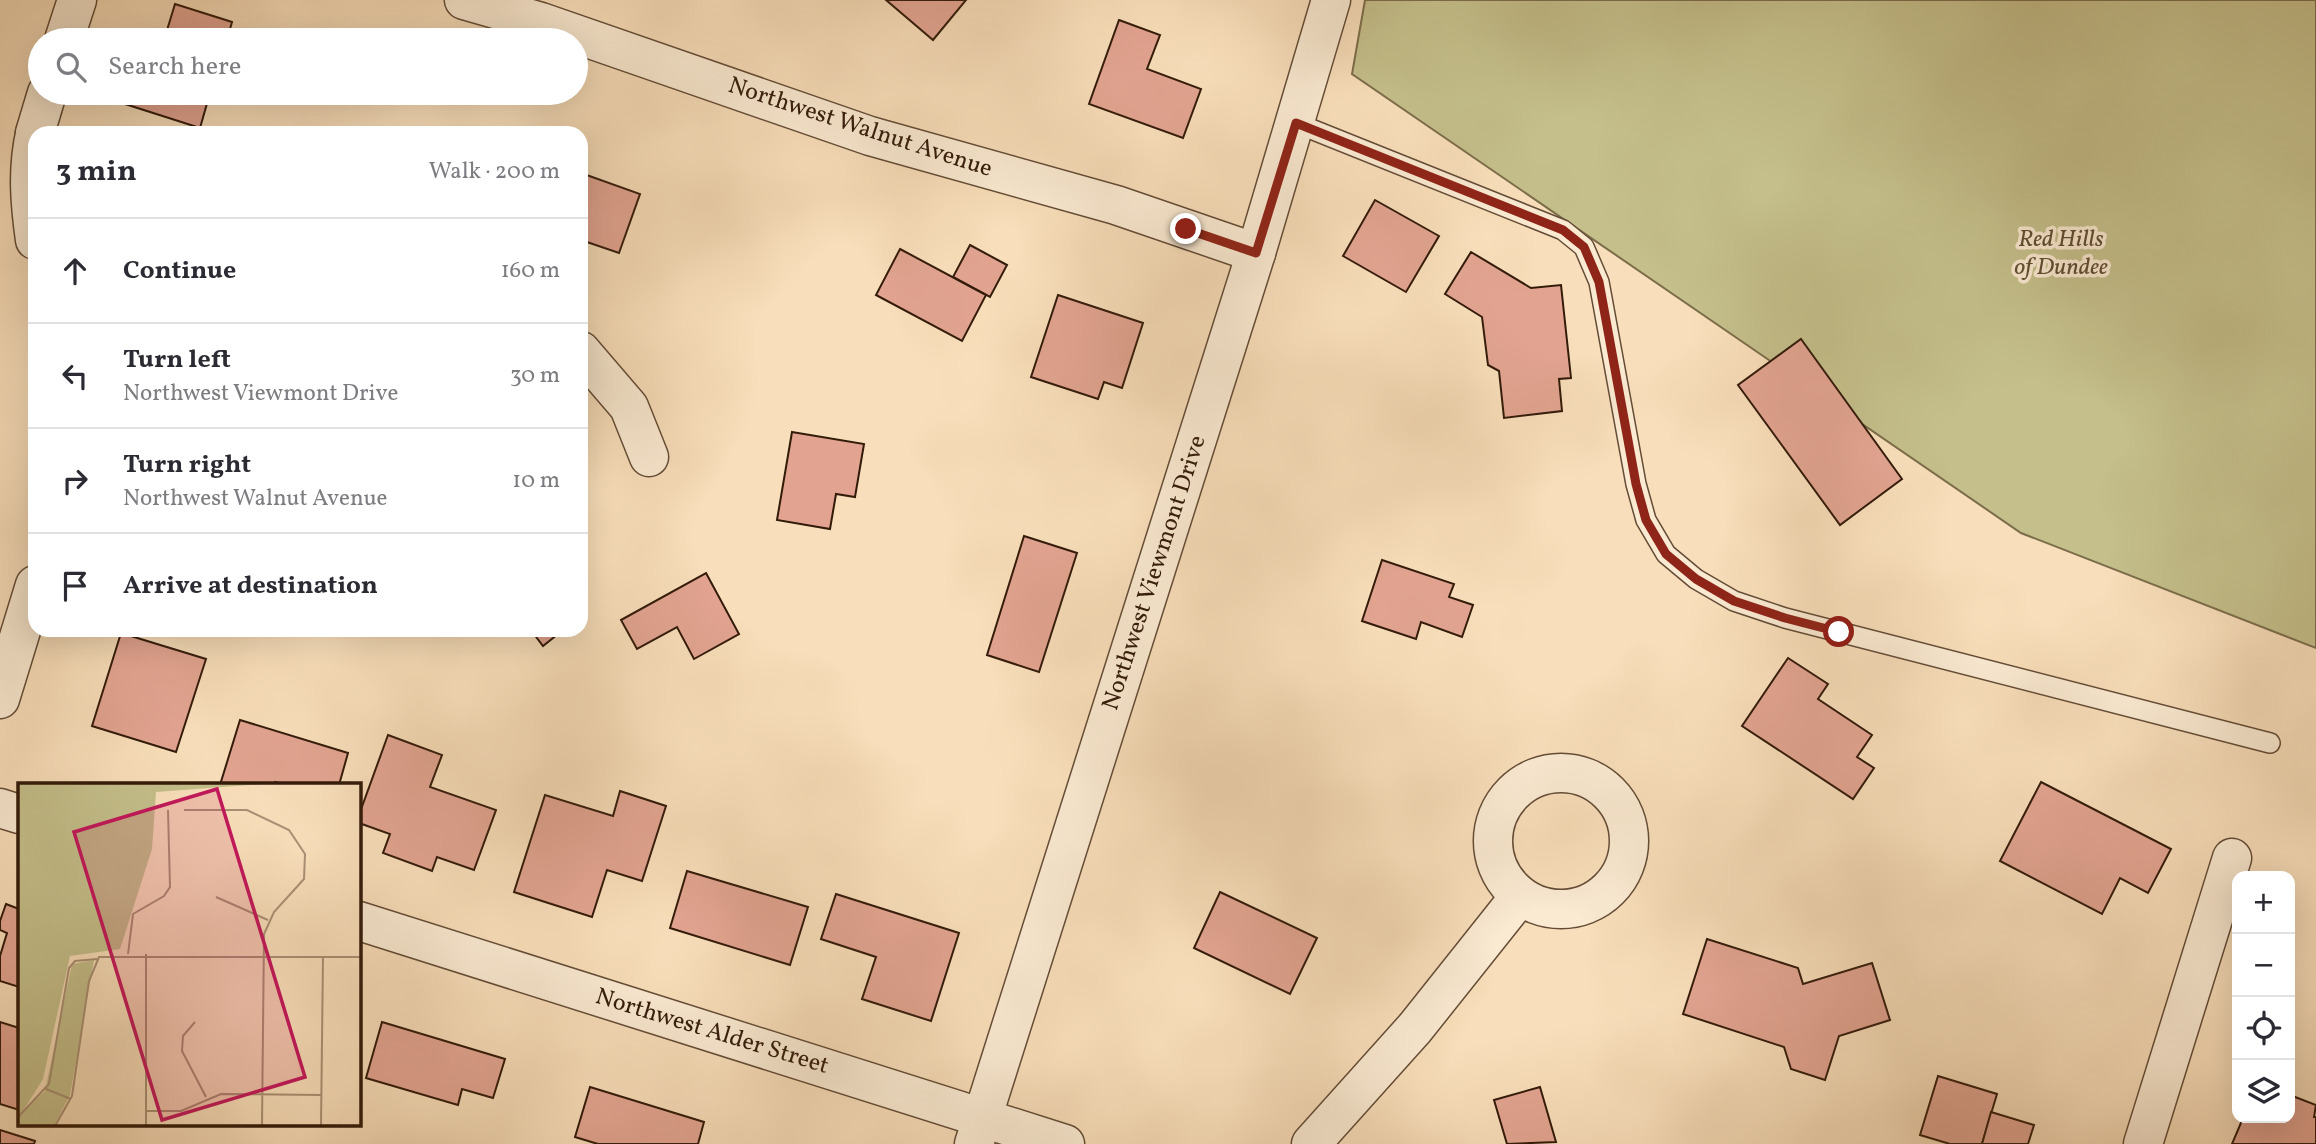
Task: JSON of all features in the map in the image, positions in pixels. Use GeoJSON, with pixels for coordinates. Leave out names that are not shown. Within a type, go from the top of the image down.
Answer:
{"type":"FeatureCollection","features":[{"type":"Feature","properties":{"kind":"street"},"geometry":{"type":"LineString","coordinates":[[68,28],[77,0]]}},
{"type":"Feature","properties":{"kind":"street","name":"Northwest Walnut Avenue"},"geometry":{"type":"LineString","coordinates":[[464,0],[558,28]]}},
{"type":"Feature","properties":{"kind":"street","name":"Northwest Viewmont Drive"},"geometry":{"type":"LineString","coordinates":[[979,1130],[1256,253],[1331,0]]}},
{"type":"Feature","properties":{"kind":"street","name":"Northwest Walnut Avenue"},"geometry":{"type":"LineString","coordinates":[[588,38],[870,136],[1116,205],[1256,253]]}},
{"type":"Feature","properties":{"kind":"street"},"geometry":{"type":"LineString","coordinates":[[37,126],[43,105]]}},
{"type":"Feature","properties":{"kind":"street"},"geometry":{"type":"LineString","coordinates":[[588,359],[629,407],[649,457]]}},
{"type":"Feature","properties":{"kind":"street"},"geometry":{"type":"LineString","coordinates":[[0,699],[28,608]]}},
{"type":"Feature","properties":{"kind":"street"},"geometry":{"type":"LineString","coordinates":[[0,808],[18,814]]}},
{"type":"Feature","properties":{"kind":"street"},"geometry":{"type":"LineString","coordinates":[[2143,1144],[2232,858]]}},
{"type":"Feature","properties":{"kind":"street"},"geometry":{"type":"LineString","coordinates":[[1311,1144],[1415,1028],[1520,896]]}},
{"type":"Feature","properties":{"kind":"street","name":"Northwest Alder Street"},"geometry":{"type":"LineString","coordinates":[[360,921],[979,1130],[1065,1144]]}},
{"type":"Feature","properties":{"kind":"lane"},"geometry":{"type":"LineString","coordinates":[[1296,123],[1563,230],[1584,247],[1599,282],[1636,484],[1646,520],[1666,554],[1696,579],[1734,601],[1785,618],[2270,743]]}},
{"type":"Feature","properties":{"kind":"green space","name":"Red Hills of Dundee"},"geometry":{"type":"Polygon","coordinates":[[[1365,0],[2316,0],[2316,648],[2021,533],[1352,74],[1365,0]]]}},
{"type":"Feature","properties":{"kind":"building"},"geometry":{"type":"Polygon","coordinates":[[[886,0],[966,0],[933,40],[886,0]]]}},
{"type":"Feature","properties":{"kind":"building"},"geometry":{"type":"Polygon","coordinates":[[[175,4],[232,22],[230,28],[168,28],[175,4]]]}},
{"type":"Feature","properties":{"kind":"building"},"geometry":{"type":"Polygon","coordinates":[[[1119,20],[1160,35],[1147,69],[1201,89],[1183,138],[1089,104],[1119,20]]]}},
{"type":"Feature","properties":{"kind":"building"},"geometry":{"type":"Polygon","coordinates":[[[128,105],[207,105],[201,126],[128,105]]]}},
{"type":"Feature","properties":{"kind":"building"},"geometry":{"type":"Polygon","coordinates":[[[588,175],[640,194],[619,253],[588,242],[588,175]]]}},
{"type":"Feature","properties":{"kind":"building"},"geometry":{"type":"Polygon","coordinates":[[[1375,200],[1439,236],[1406,292],[1343,256],[1375,200]]]}},
{"type":"Feature","properties":{"kind":"building"},"geometry":{"type":"Polygon","coordinates":[[[970,245],[1007,265],[990,297],[953,277],[970,245]]]}},
{"type":"Feature","properties":{"kind":"building"},"geometry":{"type":"Polygon","coordinates":[[[900,249],[986,295],[962,341],[876,295],[900,249]]]}},
{"type":"Feature","properties":{"kind":"building"},"geometry":{"type":"Polygon","coordinates":[[[1471,252],[1531,288],[1561,285],[1571,378],[1559,379],[1562,411],[1504,418],[1499,371],[1488,365],[1482,317],[1445,294],[1471,252]]]}},
{"type":"Feature","properties":{"kind":"building"},"geometry":{"type":"Polygon","coordinates":[[[1058,295],[1143,323],[1122,388],[1104,382],[1098,399],[1031,377],[1058,295]]]}},
{"type":"Feature","properties":{"kind":"building"},"geometry":{"type":"Polygon","coordinates":[[[1801,339],[1902,479],[1840,525],[1738,385],[1801,339]]]}},
{"type":"Feature","properties":{"kind":"building"},"geometry":{"type":"Polygon","coordinates":[[[792,432],[864,444],[855,497],[836,494],[830,529],[777,520],[792,432]]]}},
{"type":"Feature","properties":{"kind":"building"},"geometry":{"type":"Polygon","coordinates":[[[1024,536],[1077,553],[1039,672],[987,655],[1024,536]]]}},
{"type":"Feature","properties":{"kind":"building"},"geometry":{"type":"Polygon","coordinates":[[[1382,560],[1454,584],[1449,597],[1473,605],[1462,637],[1421,622],[1416,639],[1362,621],[1382,560]]]}},
{"type":"Feature","properties":{"kind":"building"},"geometry":{"type":"Polygon","coordinates":[[[706,573],[739,634],[694,659],[677,627],[637,649],[621,620],[706,573]]]}},
{"type":"Feature","properties":{"kind":"building"},"geometry":{"type":"Polygon","coordinates":[[[120,637],[134,637],[206,659],[176,752],[92,726],[120,637]]]}},
{"type":"Feature","properties":{"kind":"building"},"geometry":{"type":"Polygon","coordinates":[[[536,637],[554,637],[543,646],[536,637]]]}},
{"type":"Feature","properties":{"kind":"building"},"geometry":{"type":"Polygon","coordinates":[[[1788,658],[1828,684],[1818,699],[1872,735],[1857,757],[1874,768],[1853,799],[1742,726],[1788,658]]]}},
{"type":"Feature","properties":{"kind":"building"},"geometry":{"type":"Polygon","coordinates":[[[240,720],[348,753],[340,783],[221,783],[240,720]]]}},
{"type":"Feature","properties":{"kind":"building"},"geometry":{"type":"Polygon","coordinates":[[[388,735],[442,755],[430,787],[496,810],[474,870],[437,857],[432,871],[383,853],[390,834],[360,823],[360,812],[388,735]]]}},
{"type":"Feature","properties":{"kind":"building"},"geometry":{"type":"Polygon","coordinates":[[[2041,782],[2171,849],[2148,893],[2120,878],[2102,914],[2000,861],[2041,782]]]}},
{"type":"Feature","properties":{"kind":"building"},"geometry":{"type":"Polygon","coordinates":[[[620,791],[666,806],[642,881],[607,870],[592,917],[514,892],[545,795],[613,816],[620,791]]]}},
{"type":"Feature","properties":{"kind":"building"},"geometry":{"type":"Polygon","coordinates":[[[687,871],[808,907],[790,965],[670,928],[687,871]]]}},
{"type":"Feature","properties":{"kind":"building"},"geometry":{"type":"Polygon","coordinates":[[[1220,892],[1317,938],[1290,994],[1194,948],[1220,892]]]}},
{"type":"Feature","properties":{"kind":"building"},"geometry":{"type":"Polygon","coordinates":[[[836,894],[959,933],[931,1021],[862,999],[876,957],[821,939],[836,894]]]}},
{"type":"Feature","properties":{"kind":"building"},"geometry":{"type":"Polygon","coordinates":[[[6,904],[18,909],[18,987],[0,981],[0,956],[7,933],[0,930],[6,904]]]}},
{"type":"Feature","properties":{"kind":"building"},"geometry":{"type":"Polygon","coordinates":[[[1707,939],[1798,968],[1803,984],[1872,963],[1890,1020],[1839,1036],[1825,1080],[1791,1069],[1784,1047],[1683,1014],[1707,939]]]}},
{"type":"Feature","properties":{"kind":"building"},"geometry":{"type":"Polygon","coordinates":[[[0,1022],[18,1028],[18,1110],[0,1104],[0,1022]]]}},
{"type":"Feature","properties":{"kind":"building"},"geometry":{"type":"Polygon","coordinates":[[[382,1022],[505,1059],[493,1098],[462,1089],[458,1105],[366,1078],[382,1022]]]}},
{"type":"Feature","properties":{"kind":"building"},"geometry":{"type":"Polygon","coordinates":[[[1938,1076],[1997,1094],[1982,1144],[1950,1144],[1920,1135],[1938,1076]]]}},
{"type":"Feature","properties":{"kind":"building"},"geometry":{"type":"Polygon","coordinates":[[[590,1087],[704,1122],[698,1144],[598,1144],[575,1137],[590,1087]]]}},
{"type":"Feature","properties":{"kind":"building"},"geometry":{"type":"Polygon","coordinates":[[[1540,1087],[1556,1142],[1507,1144],[1494,1100],[1540,1087]]]}},
{"type":"Feature","properties":{"kind":"building"},"geometry":{"type":"Polygon","coordinates":[[[2295,1097],[2316,1105],[2316,1144],[2232,1144],[2241,1123],[2295,1123],[2295,1097]]]}},
{"type":"Feature","properties":{"kind":"building"},"geometry":{"type":"Polygon","coordinates":[[[1991,1112],[2034,1125],[2028,1144],[1982,1144],[1991,1112]]]}},
{"type":"Feature","properties":{"kind":"building"},"geometry":{"type":"Polygon","coordinates":[[[0,1130],[35,1141],[34,1144],[0,1144],[0,1130]]]}},
{"type":"Feature","properties":{"kind":"route"},"geometry":{"type":"LineString","coordinates":[[1186,229],[1256,253],[1296,123],[1563,230],[1584,247],[1599,282],[1636,484],[1646,520],[1666,554],[1696,579],[1734,601],[1839,632]]}}]}
